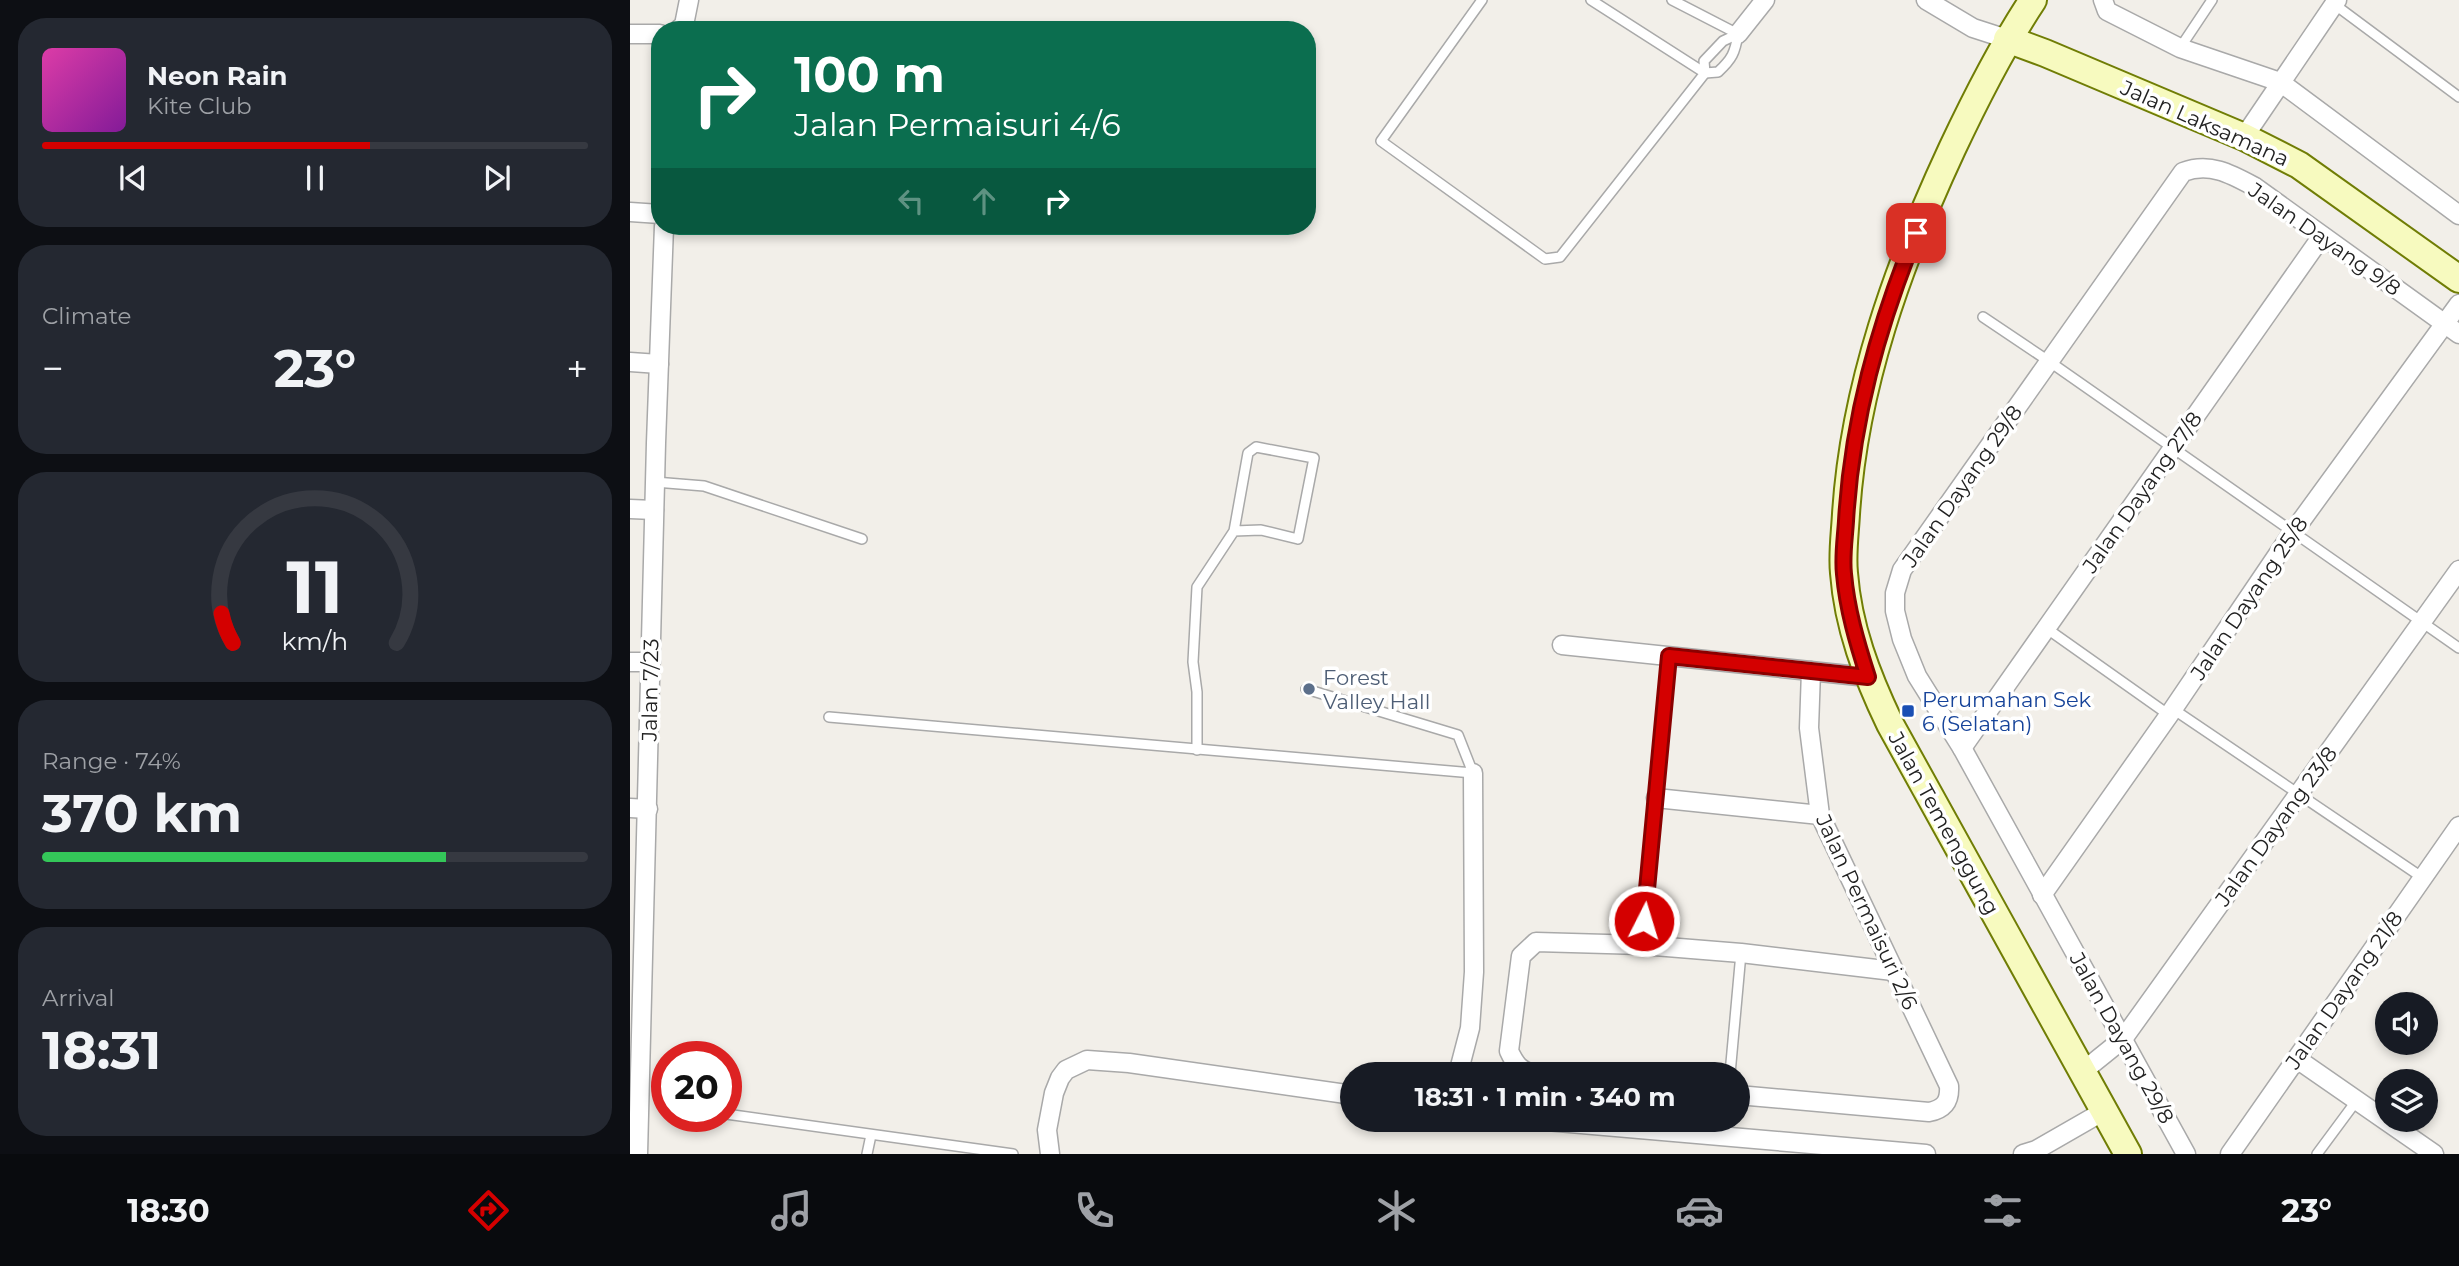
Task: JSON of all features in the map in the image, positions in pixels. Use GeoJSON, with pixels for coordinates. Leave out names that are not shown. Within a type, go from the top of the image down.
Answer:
{"type":"FeatureCollection","features":[{"type":"Feature","properties":{"kind":"street"},"geometry":{"type":"LineString","coordinates":[[685,21],[689,0]]}},
{"type":"Feature","properties":{"kind":"street"},"geometry":{"type":"LineString","coordinates":[[1738,34],[1765,0]]}},
{"type":"Feature","properties":{"kind":"street"},"geometry":{"type":"LineString","coordinates":[[1926,0],[1973,28],[2007,39]]}},
{"type":"Feature","properties":{"kind":"street","name":"Jalan Temenggung"},"geometry":{"type":"LineString","coordinates":[[2033,0],[2007,39],[1934,188],[1898,278],[1866,379],[1849,471],[1843,571],[1853,630],[1868,677],[1890,724],[2128,1154]]}},
{"type":"Feature","properties":{"kind":"street"},"geometry":{"type":"LineString","coordinates":[[2103,0],[2106,11],[2180,48],[2280,82],[2459,215]]}},
{"type":"Feature","properties":{"kind":"street"},"geometry":{"type":"LineString","coordinates":[[2244,137],[2335,2]]}},
{"type":"Feature","properties":{"kind":"street"},"geometry":{"type":"LineString","coordinates":[[630,34],[651,34]]}},
{"type":"Feature","properties":{"kind":"street","name":"Jalan Laksamana"},"geometry":{"type":"LineString","coordinates":[[2007,39],[2045,52],[2244,137],[2299,165],[2459,279]]}},
{"type":"Feature","properties":{"kind":"street","name":"Jalan Dayang 9/8"},"geometry":{"type":"LineString","coordinates":[[2183,172],[2203,167],[2229,173],[2255,187],[2452,328]]}},
{"type":"Feature","properties":{"kind":"street","name":"Jalan Dayang 29/8"},"geometry":{"type":"LineString","coordinates":[[2183,172],[1902,570],[1895,593],[1895,611],[1902,639],[1917,676],[1962,748],[2186,1154]]}},
{"type":"Feature","properties":{"kind":"street"},"geometry":{"type":"LineString","coordinates":[[630,212],[651,213]]}},
{"type":"Feature","properties":{"kind":"street","name":"Jalan 7/23"},"geometry":{"type":"LineString","coordinates":[[638,1154],[634,1115],[639,809],[651,662],[664,235]]}},
{"type":"Feature","properties":{"kind":"street","name":"Jalan Dayang 27/8"},"geometry":{"type":"LineString","coordinates":[[1962,748],[2322,236]]}},
{"type":"Feature","properties":{"kind":"street","name":"Jalan Dayang 25/8"},"geometry":{"type":"LineString","coordinates":[[2042,895],[2293,532],[2452,328],[2459,304]]}},
{"type":"Feature","properties":{"kind":"street"},"geometry":{"type":"LineString","coordinates":[[630,362],[659,364]]}},
{"type":"Feature","properties":{"kind":"street"},"geometry":{"type":"LineString","coordinates":[[630,509],[654,510]]}},
{"type":"Feature","properties":{"kind":"street","name":"Jalan Dayang 23/8"},"geometry":{"type":"LineString","coordinates":[[2082,1072],[2123,1039],[2459,570]]}},
{"type":"Feature","properties":{"kind":"street"},"geometry":{"type":"LineString","coordinates":[[1562,645],[1868,677]]}},
{"type":"Feature","properties":{"kind":"street"},"geometry":{"type":"LineString","coordinates":[[630,662],[651,662]]}},
{"type":"Feature","properties":{"kind":"street","name":"Jalan Permaisuri 2/6"},"geometry":{"type":"LineString","coordinates":[[1750,1095],[1929,1112],[1940,1110],[1950,1095],[1949,1086],[1820,815],[1809,728],[1811,671]]}},
{"type":"Feature","properties":{"kind":"street"},"geometry":{"type":"LineString","coordinates":[[1461,1062],[1470,1028],[1474,972],[1473,773]]}},
{"type":"Feature","properties":{"kind":"street"},"geometry":{"type":"LineString","coordinates":[[1656,798],[1820,815]]}},
{"type":"Feature","properties":{"kind":"street","name":"Jalan Dayang 21/8"},"geometry":{"type":"LineString","coordinates":[[2230,1154],[2459,826]]}},
{"type":"Feature","properties":{"kind":"street"},"geometry":{"type":"LineString","coordinates":[[1514,1062],[1509,1051],[1521,956],[1536,942],[1642,945],[1741,953],[1894,971]]}},
{"type":"Feature","properties":{"kind":"street"},"geometry":{"type":"LineString","coordinates":[[2297,1059],[2357,1100],[2410,1148],[2434,1154]]}},
{"type":"Feature","properties":{"kind":"street"},"geometry":{"type":"LineString","coordinates":[[1050,1154],[1047,1130],[1060,1078],[1066,1070],[1087,1060],[1106,1060],[1340,1093]]}},
{"type":"Feature","properties":{"kind":"street"},"geometry":{"type":"LineString","coordinates":[[2023,1154],[2036,1150],[2104,1111]]}},
{"type":"Feature","properties":{"kind":"street"},"geometry":{"type":"LineString","coordinates":[[1673,1132],[1926,1154]]}},
{"type":"Feature","properties":{"kind":"lane"},"geometry":{"type":"LineString","coordinates":[[1482,0],[1381,141],[1545,259],[1560,257],[1705,73],[1704,61],[1723,41],[1738,34]]}},
{"type":"Feature","properties":{"kind":"lane"},"geometry":{"type":"LineString","coordinates":[[1591,0],[1705,73],[1718,72],[1727,64],[1735,52],[1738,34]]}},
{"type":"Feature","properties":{"kind":"lane"},"geometry":{"type":"LineString","coordinates":[[1672,0],[1738,34]]}},
{"type":"Feature","properties":{"kind":"lane"},"geometry":{"type":"LineString","coordinates":[[2180,48],[2212,0]]}},
{"type":"Feature","properties":{"kind":"lane"},"geometry":{"type":"LineString","coordinates":[[2335,2],[2459,97]]}},
{"type":"Feature","properties":{"kind":"lane"},"geometry":{"type":"LineString","coordinates":[[1983,317],[2459,648]]}},
{"type":"Feature","properties":{"kind":"lane"},"geometry":{"type":"LineString","coordinates":[[1197,750],[1197,692],[1193,662],[1198,586],[1234,531],[1248,453],[1256,447],[1314,458],[1298,539],[1261,530],[1234,531]]}},
{"type":"Feature","properties":{"kind":"lane"},"geometry":{"type":"LineString","coordinates":[[655,482],[704,486],[862,539]]}},
{"type":"Feature","properties":{"kind":"lane"},"geometry":{"type":"LineString","coordinates":[[2046,628],[2423,878]]}},
{"type":"Feature","properties":{"kind":"lane"},"geometry":{"type":"LineString","coordinates":[[1642,945],[1669,656]]}},
{"type":"Feature","properties":{"kind":"lane"},"geometry":{"type":"LineString","coordinates":[[829,717],[1473,773],[1458,735],[1306,689]]}},
{"type":"Feature","properties":{"kind":"lane"},"geometry":{"type":"LineString","coordinates":[[1731,1062],[1741,953]]}},
{"type":"Feature","properties":{"kind":"lane"},"geometry":{"type":"LineString","coordinates":[[2317,1154],[2357,1100]]}},
{"type":"Feature","properties":{"kind":"lane"},"geometry":{"type":"LineString","coordinates":[[742,1116],[1013,1154]]}},
{"type":"Feature","properties":{"kind":"lane"},"geometry":{"type":"LineString","coordinates":[[867,1154],[871,1135]]}},
{"type":"Feature","properties":{"kind":"place","name":"Forest Valley Hall"},"geometry":{"type":"Point","coordinates":[1309,689]}},
{"type":"Feature","properties":{"kind":"place","name":"Perumahan Sek 6 (Selatan)"},"geometry":{"type":"Point","coordinates":[1908,711]}},
{"type":"Feature","properties":{"kind":"route"},"geometry":{"type":"LineString","coordinates":[[1644,921],[1669,656],[1868,677],[1853,630],[1843,571],[1849,471],[1866,379],[1898,278],[1916,233]]}}]}
